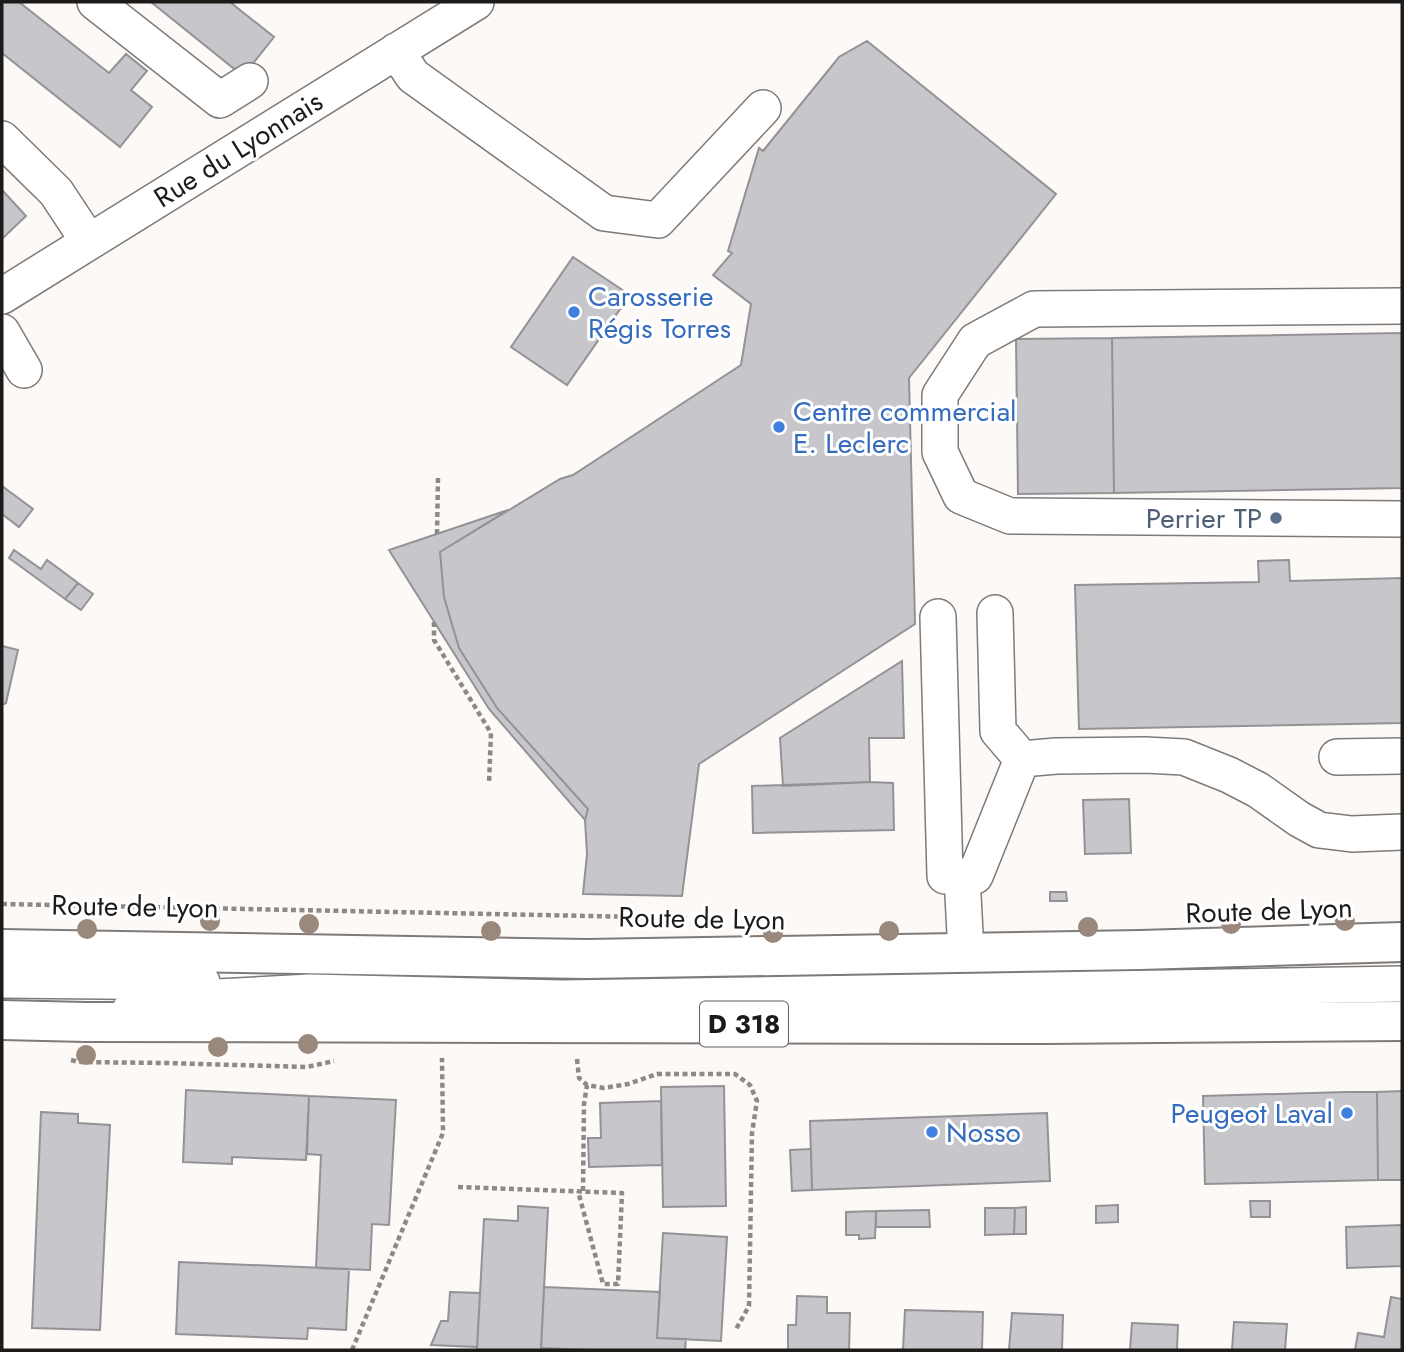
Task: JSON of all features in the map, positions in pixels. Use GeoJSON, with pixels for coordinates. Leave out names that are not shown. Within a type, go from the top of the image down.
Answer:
{"type":"FeatureCollection","features":[{"type":"Feature","properties":{"kind":"main road","name":"Route de Lyon"},"geometry":{"type":"LineString","coordinates":[[2,949],[587,959],[1402,942]]}},
{"type":"Feature","properties":{"kind":"main road","name":"D 318"},"geometry":{"type":"LineString","coordinates":[[2,1020],[1047,1024],[1402,1021]]}},
{"type":"Feature","properties":{"kind":"street"},"geometry":{"type":"LineString","coordinates":[[95,2],[220,100],[250,81]]}},
{"type":"Feature","properties":{"kind":"street","name":"Rue du Lyonnais"},"geometry":{"type":"LineString","coordinates":[[2,296],[475,2]]}},
{"type":"Feature","properties":{"kind":"street"},"geometry":{"type":"LineString","coordinates":[[396,51],[413,76],[604,213],[658,220],[763,108]]}},
{"type":"Feature","properties":{"kind":"street"},"geometry":{"type":"LineString","coordinates":[[2,139],[56,192],[89,242]]}},
{"type":"Feature","properties":{"kind":"street"},"geometry":{"type":"LineString","coordinates":[[1402,306],[1034,309],[975,341],[940,395],[940,452],[961,496],[1010,516],[1402,519]]}},
{"type":"Feature","properties":{"kind":"street"},"geometry":{"type":"LineString","coordinates":[[2,332],[24,370]]}},
{"type":"Feature","properties":{"kind":"street"},"geometry":{"type":"LineString","coordinates":[[995,613],[999,731],[1022,759]]}},
{"type":"Feature","properties":{"kind":"street"},"geometry":{"type":"LineString","coordinates":[[938,617],[945,876],[975,876],[1022,759]]}},
{"type":"Feature","properties":{"kind":"street"},"geometry":{"type":"LineString","coordinates":[[1022,759],[1056,756],[1184,757],[1258,790],[1319,830],[1352,834],[1402,832]]}},
{"type":"Feature","properties":{"kind":"street"},"geometry":{"type":"LineString","coordinates":[[1337,757],[1402,756]]}},
{"type":"Feature","properties":{"kind":"street"},"geometry":{"type":"LineString","coordinates":[[962,876],[966,953]]}},
{"type":"Feature","properties":{"kind":"street"},"geometry":{"type":"LineString","coordinates":[[2,980],[219,982],[310,992],[564,998],[1402,984]]}},
{"type":"Feature","properties":{"kind":"street"},"geometry":{"type":"LineString","coordinates":[[86,1022],[137,1008],[203,999],[310,992]]}},
{"type":"Feature","properties":{"kind":"path"},"geometry":{"type":"LineString","coordinates":[[437,534],[438,478]]}},
{"type":"Feature","properties":{"kind":"path"},"geometry":{"type":"LineString","coordinates":[[434,622],[434,640],[491,733],[489,783]]}},
{"type":"Feature","properties":{"kind":"path","name":"Route de Lyon"},"geometry":{"type":"LineString","coordinates":[[2,904],[699,918]]}},
{"type":"Feature","properties":{"kind":"path"},"geometry":{"type":"LineString","coordinates":[[352,1350],[443,1133],[442,1057]]}},
{"type":"Feature","properties":{"kind":"path"},"geometry":{"type":"LineString","coordinates":[[577,1059],[579,1077],[587,1085],[604,1088],[628,1084],[657,1074],[734,1074],[750,1085],[757,1101],[752,1133],[749,1306],[735,1331]]}},
{"type":"Feature","properties":{"kind":"path"},"geometry":{"type":"LineString","coordinates":[[458,1187],[580,1191],[622,1193],[618,1284],[603,1284],[580,1191],[587,1085]]}},
{"type":"Feature","properties":{"kind":"building"},"geometry":{"type":"Polygon","coordinates":[[[2,2],[19,2],[109,73],[126,54],[147,71],[131,90],[152,107],[120,147],[2,53],[2,2]]]}},
{"type":"Feature","properties":{"kind":"building"},"geometry":{"type":"Polygon","coordinates":[[[151,2],[230,2],[274,37],[243,76],[151,2]]]}},
{"type":"Feature","properties":{"kind":"building","name":"Centre commercial E. Leclerc"},"geometry":{"type":"Polygon","coordinates":[[[867,41],[1056,194],[909,378],[915,624],[699,764],[682,896],[583,894],[587,854],[585,820],[588,809],[497,708],[459,648],[444,597],[440,552],[560,479],[573,475],[741,365],[751,304],[713,275],[732,253],[728,251],[759,148],[763,151],[839,57],[867,41]]]}},
{"type":"Feature","properties":{"kind":"building"},"geometry":{"type":"Polygon","coordinates":[[[2,190],[26,216],[2,239],[2,190]]]}},
{"type":"Feature","properties":{"kind":"building"},"geometry":{"type":"Polygon","coordinates":[[[573,257],[630,295],[567,385],[511,347],[573,257]]]}},
{"type":"Feature","properties":{"kind":"building"},"geometry":{"type":"Polygon","coordinates":[[[1402,333],[1402,488],[1114,493],[1112,338],[1402,333]]]}},
{"type":"Feature","properties":{"kind":"building"},"geometry":{"type":"Polygon","coordinates":[[[1112,338],[1114,493],[1018,494],[1016,339],[1112,338]]]}},
{"type":"Feature","properties":{"kind":"building"},"geometry":{"type":"Polygon","coordinates":[[[2,486],[33,509],[19,527],[2,514],[2,486]]]}},
{"type":"Feature","properties":{"kind":"building"},"geometry":{"type":"Polygon","coordinates":[[[508,510],[440,552],[444,597],[459,648],[497,708],[588,809],[585,820],[489,709],[389,550],[508,510]]]}},
{"type":"Feature","properties":{"kind":"building"},"geometry":{"type":"Polygon","coordinates":[[[14,550],[41,569],[47,560],[78,583],[65,599],[9,558],[14,550]]]}},
{"type":"Feature","properties":{"kind":"building"},"geometry":{"type":"Polygon","coordinates":[[[1289,560],[1290,581],[1402,578],[1402,723],[1079,729],[1075,585],[1259,582],[1258,561],[1289,560]]]}},
{"type":"Feature","properties":{"kind":"building"},"geometry":{"type":"Polygon","coordinates":[[[78,583],[93,594],[81,610],[65,599],[78,583]]]}},
{"type":"Feature","properties":{"kind":"building"},"geometry":{"type":"Polygon","coordinates":[[[2,646],[18,650],[6,703],[2,705],[2,646]]]}},
{"type":"Feature","properties":{"kind":"building"},"geometry":{"type":"Polygon","coordinates":[[[902,661],[904,738],[869,738],[870,782],[783,786],[780,738],[902,661]]]}},
{"type":"Feature","properties":{"kind":"building"},"geometry":{"type":"Polygon","coordinates":[[[893,783],[894,830],[753,833],[752,786],[893,783]]]}},
{"type":"Feature","properties":{"kind":"building"},"geometry":{"type":"Polygon","coordinates":[[[1129,799],[1131,853],[1085,854],[1083,800],[1129,799]]]}},
{"type":"Feature","properties":{"kind":"building"},"geometry":{"type":"Polygon","coordinates":[[[1050,892],[1066,892],[1067,901],[1050,901],[1050,892]]]}},
{"type":"Feature","properties":{"kind":"building"},"geometry":{"type":"Polygon","coordinates":[[[724,1086],[726,1206],[663,1207],[661,1087],[724,1086]]]}},
{"type":"Feature","properties":{"kind":"building"},"geometry":{"type":"Polygon","coordinates":[[[186,1090],[309,1096],[306,1160],[232,1157],[232,1164],[183,1162],[186,1090]]]}},
{"type":"Feature","properties":{"kind":"building"},"geometry":{"type":"Polygon","coordinates":[[[1402,1091],[1402,1180],[1378,1180],[1377,1092],[1402,1091]]]}},
{"type":"Feature","properties":{"kind":"building"},"geometry":{"type":"Polygon","coordinates":[[[1377,1092],[1378,1180],[1205,1184],[1203,1096],[1377,1092]]]}},
{"type":"Feature","properties":{"kind":"building"},"geometry":{"type":"Polygon","coordinates":[[[309,1096],[396,1100],[389,1225],[372,1224],[370,1270],[316,1268],[321,1155],[307,1154],[309,1096]]]}},
{"type":"Feature","properties":{"kind":"building"},"geometry":{"type":"Polygon","coordinates":[[[661,1101],[662,1165],[589,1167],[588,1138],[601,1138],[600,1103],[661,1101]]]}},
{"type":"Feature","properties":{"kind":"building"},"geometry":{"type":"Polygon","coordinates":[[[41,1112],[78,1114],[78,1123],[110,1125],[100,1330],[32,1328],[41,1112]]]}},
{"type":"Feature","properties":{"kind":"building"},"geometry":{"type":"Polygon","coordinates":[[[1047,1113],[1050,1181],[812,1190],[810,1121],[1047,1113]]]}},
{"type":"Feature","properties":{"kind":"building"},"geometry":{"type":"Polygon","coordinates":[[[811,1149],[812,1190],[792,1191],[790,1150],[811,1149]]]}},
{"type":"Feature","properties":{"kind":"building"},"geometry":{"type":"Polygon","coordinates":[[[1250,1201],[1270,1201],[1270,1217],[1251,1217],[1250,1201]]]}},
{"type":"Feature","properties":{"kind":"building"},"geometry":{"type":"Polygon","coordinates":[[[1118,1205],[1118,1222],[1096,1223],[1096,1206],[1118,1205]]]}},
{"type":"Feature","properties":{"kind":"building"},"geometry":{"type":"Polygon","coordinates":[[[518,1206],[548,1208],[541,1350],[477,1350],[484,1219],[518,1221],[518,1206]]]}},
{"type":"Feature","properties":{"kind":"building"},"geometry":{"type":"Polygon","coordinates":[[[1026,1207],[1026,1234],[1014,1234],[1015,1208],[1026,1207]]]}},
{"type":"Feature","properties":{"kind":"building"},"geometry":{"type":"Polygon","coordinates":[[[985,1208],[1015,1208],[1014,1234],[985,1235],[985,1208]]]}},
{"type":"Feature","properties":{"kind":"building"},"geometry":{"type":"Polygon","coordinates":[[[929,1210],[930,1227],[876,1227],[876,1211],[929,1210]]]}},
{"type":"Feature","properties":{"kind":"building"},"geometry":{"type":"Polygon","coordinates":[[[876,1211],[875,1238],[859,1239],[859,1235],[846,1235],[846,1212],[876,1211]]]}},
{"type":"Feature","properties":{"kind":"building"},"geometry":{"type":"Polygon","coordinates":[[[1402,1225],[1402,1266],[1347,1268],[1346,1227],[1402,1225]]]}},
{"type":"Feature","properties":{"kind":"building"},"geometry":{"type":"Polygon","coordinates":[[[663,1233],[727,1237],[721,1341],[657,1338],[663,1233]]]}},
{"type":"Feature","properties":{"kind":"building"},"geometry":{"type":"Polygon","coordinates":[[[179,1262],[349,1269],[346,1330],[308,1328],[307,1339],[176,1334],[179,1262]]]}},
{"type":"Feature","properties":{"kind":"building"},"geometry":{"type":"Polygon","coordinates":[[[544,1287],[660,1292],[657,1338],[686,1339],[685,1350],[541,1348],[544,1287]]]}},
{"type":"Feature","properties":{"kind":"building"},"geometry":{"type":"Polygon","coordinates":[[[450,1292],[480,1293],[477,1347],[431,1345],[441,1321],[448,1321],[450,1292]]]}},
{"type":"Feature","properties":{"kind":"building"},"geometry":{"type":"Polygon","coordinates":[[[797,1296],[827,1297],[827,1313],[850,1313],[849,1350],[788,1350],[788,1325],[796,1325],[797,1296]]]}},
{"type":"Feature","properties":{"kind":"building"},"geometry":{"type":"Polygon","coordinates":[[[1391,1297],[1402,1299],[1402,1350],[1355,1350],[1358,1333],[1384,1337],[1391,1297]]]}},
{"type":"Feature","properties":{"kind":"building"},"geometry":{"type":"Polygon","coordinates":[[[905,1310],[983,1312],[982,1350],[903,1350],[905,1310]]]}},
{"type":"Feature","properties":{"kind":"building"},"geometry":{"type":"Polygon","coordinates":[[[1012,1313],[1063,1315],[1062,1350],[1009,1350],[1012,1313]]]}},
{"type":"Feature","properties":{"kind":"building"},"geometry":{"type":"Polygon","coordinates":[[[1234,1322],[1287,1324],[1285,1350],[1232,1350],[1234,1322]]]}},
{"type":"Feature","properties":{"kind":"building"},"geometry":{"type":"Polygon","coordinates":[[[1132,1323],[1178,1325],[1177,1350],[1130,1350],[1132,1323]]]}},
{"type":"Feature","properties":{"kind":"place","name":"Carosserie Régis Torres"},"geometry":{"type":"Point","coordinates":[574,312]}},
{"type":"Feature","properties":{"kind":"place","name":"Centre commercial E. Leclerc"},"geometry":{"type":"Point","coordinates":[779,427]}},
{"type":"Feature","properties":{"kind":"place","name":"Perrier TP"},"geometry":{"type":"Point","coordinates":[1276,518]}},
{"type":"Feature","properties":{"kind":"place","name":"Peugeot Laval"},"geometry":{"type":"Point","coordinates":[1347,1113]}},
{"type":"Feature","properties":{"kind":"place","name":"Nosso"},"geometry":{"type":"Point","coordinates":[932,1132]}}]}
